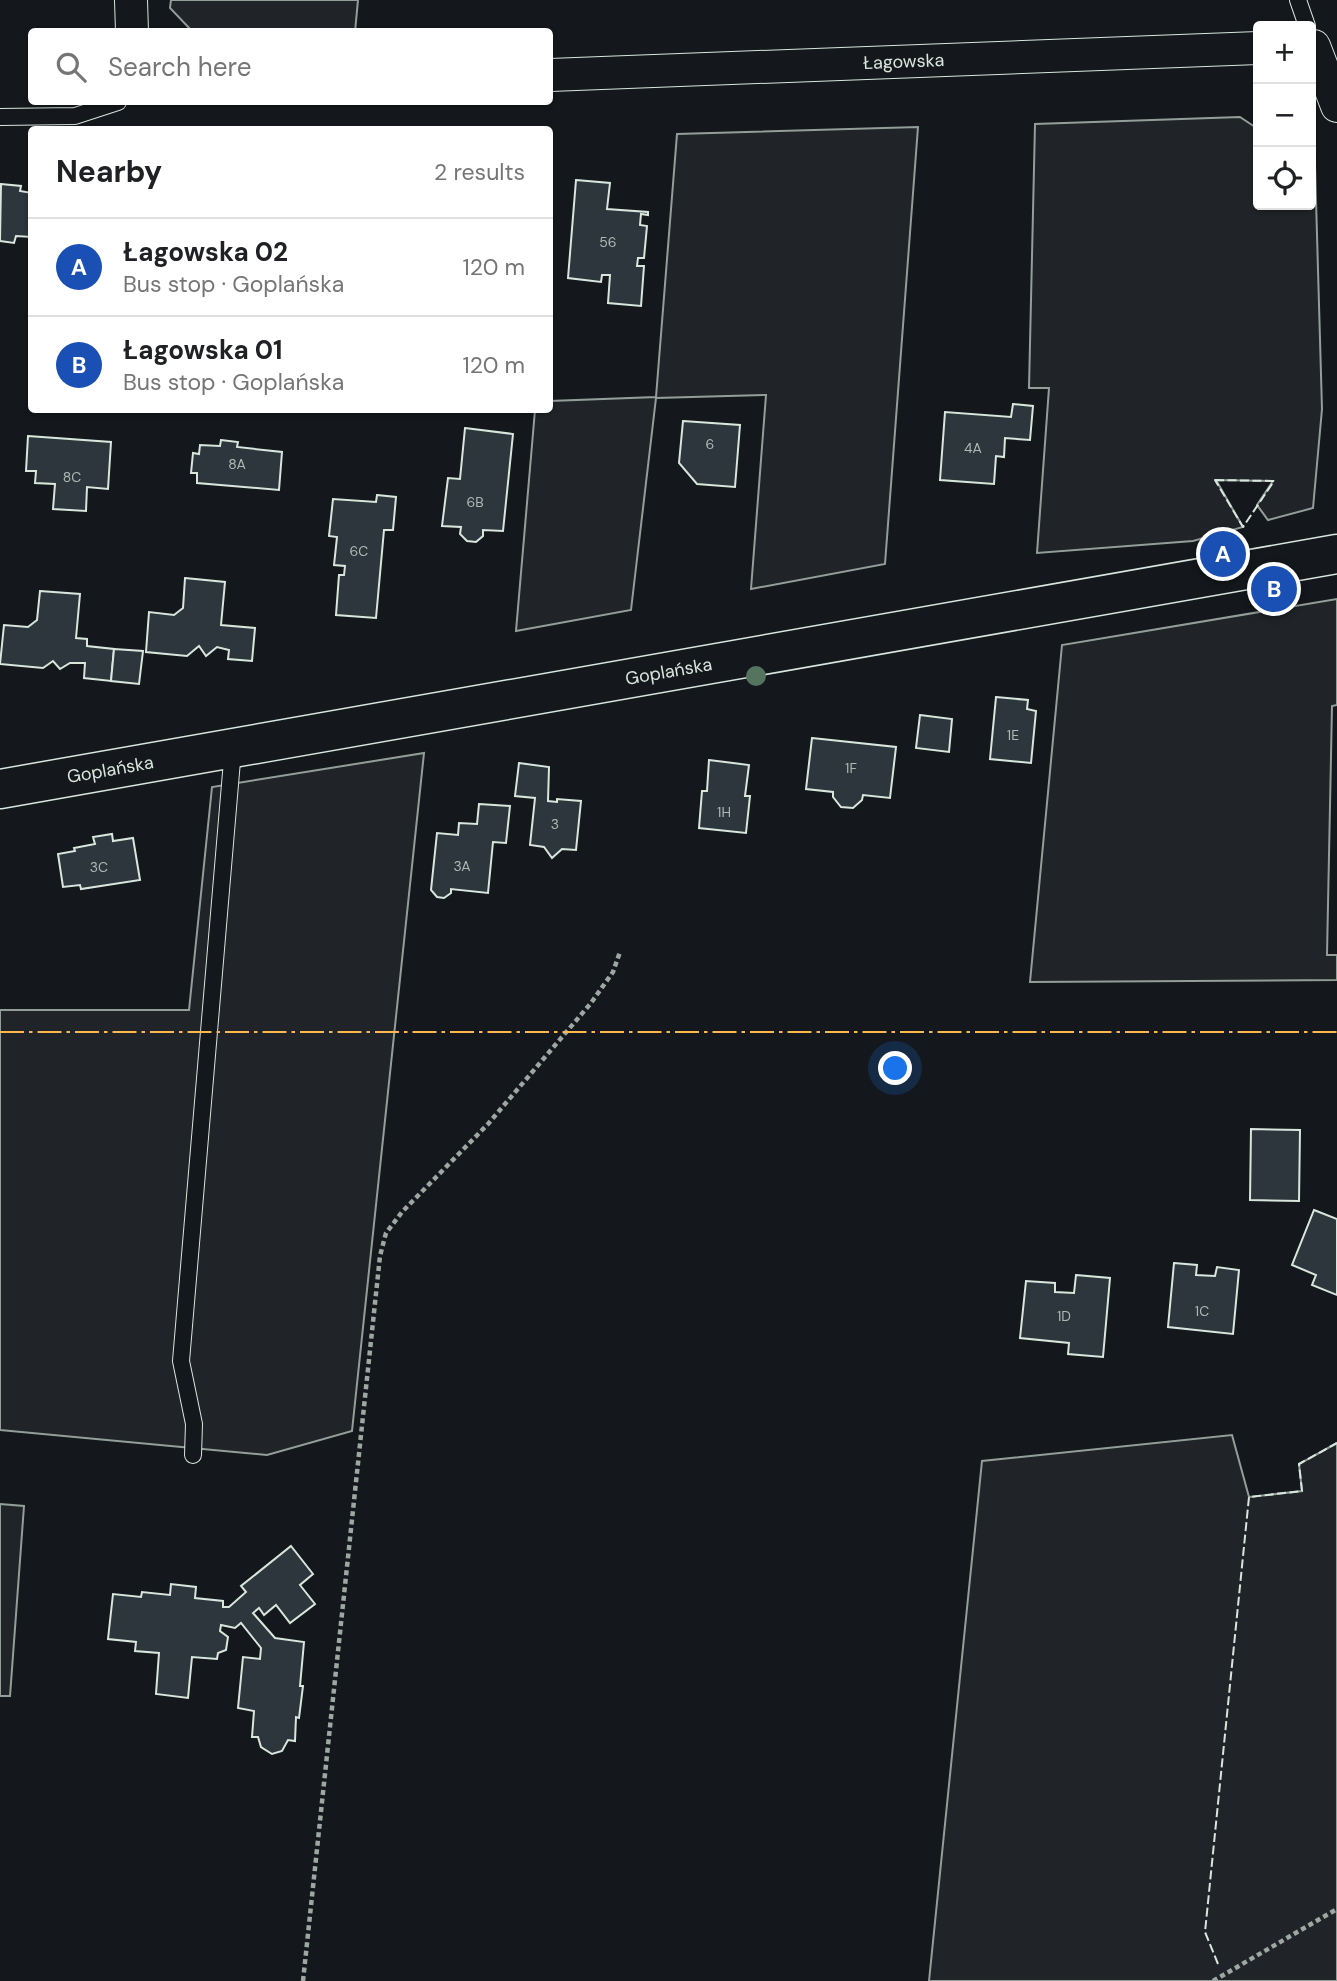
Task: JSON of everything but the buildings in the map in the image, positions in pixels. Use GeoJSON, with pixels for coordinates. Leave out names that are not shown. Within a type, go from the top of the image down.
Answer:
{"type":"FeatureCollection","features":[{"type":"Feature","properties":{"kind":"street"},"geometry":{"type":"LineString","coordinates":[[131,0],[132,28]]}},
{"type":"Feature","properties":{"kind":"street","name":"Łagowska"},"geometry":{"type":"LineString","coordinates":[[553,75],[1253,48]]}},
{"type":"Feature","properties":{"kind":"street"},"geometry":{"type":"LineString","coordinates":[[1316,51],[1337,106]]}},
{"type":"Feature","properties":{"kind":"street","name":"Goplańska"},"geometry":{"type":"LineString","coordinates":[[0,789],[1337,554]]}},
{"type":"Feature","properties":{"kind":"lane"},"geometry":{"type":"LineString","coordinates":[[1298,0],[1305,21]]}},
{"type":"Feature","properties":{"kind":"lane"},"geometry":{"type":"LineString","coordinates":[[0,117],[75,116],[109,105]]}},
{"type":"Feature","properties":{"kind":"lane"},"geometry":{"type":"LineString","coordinates":[[192,1455],[194,1424],[181,1362],[233,749]]}},
{"type":"Feature","properties":{"kind":"path"},"geometry":{"type":"LineString","coordinates":[[303,1981],[380,1256],[386,1233],[402,1212],[488,1124],[591,1003],[613,972],[620,952]]}},
{"type":"Feature","properties":{"kind":"path"},"geometry":{"type":"LineString","coordinates":[[1213,1981],[1337,1909]]}},
{"type":"Feature","properties":{"kind":"shaded area"},"geometry":{"type":"Polygon","coordinates":[[[171,0],[358,0],[355,28],[189,28],[170,8],[171,0]]]}},
{"type":"Feature","properties":{"kind":"shaded area"},"geometry":{"type":"Polygon","coordinates":[[[1240,117],[1253,126],[1253,210],[1316,210],[1316,200],[1322,409],[1313,508],[1268,520],[1257,505],[1273,481],[1216,480],[1243,527],[1193,541],[1037,553],[1049,388],[1029,388],[1035,124],[1240,117]]]}},
{"type":"Feature","properties":{"kind":"shaded area"},"geometry":{"type":"Polygon","coordinates":[[[918,127],[885,564],[751,589],[766,395],[656,398],[631,610],[516,631],[535,413],[553,413],[553,401],[656,397],[677,134],[918,127]]]}},
{"type":"Feature","properties":{"kind":"shaded area"},"geometry":{"type":"Polygon","coordinates":[[[1337,599],[1337,705],[1332,706],[1327,955],[1337,955],[1337,980],[1030,982],[1062,645],[1337,599]]]}},
{"type":"Feature","properties":{"kind":"shaded area"},"geometry":{"type":"Polygon","coordinates":[[[424,753],[352,1431],[267,1455],[0,1430],[0,1010],[189,1010],[212,787],[424,753]]]}},
{"type":"Feature","properties":{"kind":"shaded area"},"geometry":{"type":"Polygon","coordinates":[[[1232,1435],[1249,1497],[1302,1491],[1299,1464],[1337,1443],[1337,1981],[929,1981],[982,1461],[1232,1435]]]}},
{"type":"Feature","properties":{"kind":"shaded area"},"geometry":{"type":"Polygon","coordinates":[[[0,1504],[24,1506],[10,1696],[0,1696],[0,1504]]]}},
{"type":"Feature","properties":{"kind":"fence"},"geometry":{"type":"LineString","coordinates":[[1215,480],[1274,481],[1243,527],[1215,480]]}},
{"type":"Feature","properties":{"kind":"fence"},"geometry":{"type":"LineString","coordinates":[[1218,1964],[1205,1932],[1249,1497],[1302,1491],[1299,1464],[1337,1443]]}},
{"type":"Feature","properties":{"kind":"power"},"geometry":{"type":"LineString","coordinates":[[0,1032],[1337,1032]]}},
{"type":"Feature","properties":{"kind":"place","name":"Łagowska 02"},"geometry":{"type":"Point","coordinates":[1223,554]}},
{"type":"Feature","properties":{"kind":"place","name":"Łagowska 01"},"geometry":{"type":"Point","coordinates":[1274,589]}}]}
